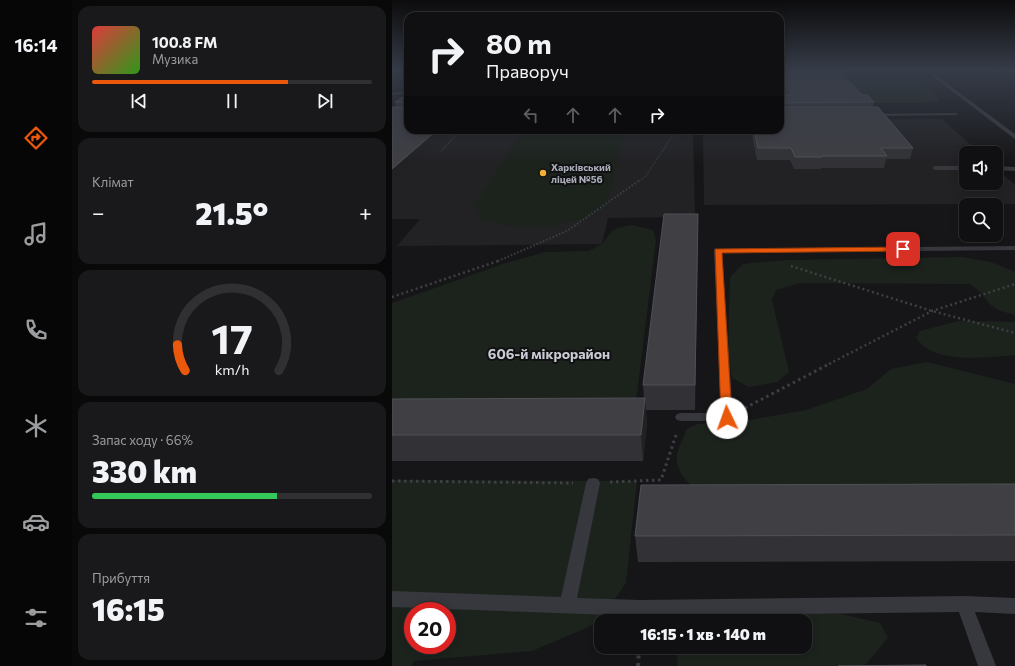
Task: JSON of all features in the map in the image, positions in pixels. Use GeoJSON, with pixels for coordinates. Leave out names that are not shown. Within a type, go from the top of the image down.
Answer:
{"type":"FeatureCollection","features":[{"type":"Feature","properties":{"kind":"lane"},"geometry":{"type":"LineString","coordinates":[[967,101],[1015,137]]}},
{"type":"Feature","properties":{"kind":"lane"},"geometry":{"type":"LineString","coordinates":[[864,115],[956,114]]}},
{"type":"Feature","properties":{"kind":"lane"},"geometry":{"type":"LineString","coordinates":[[935,168],[959,168]]}},
{"type":"Feature","properties":{"kind":"lane"},"geometry":{"type":"LineString","coordinates":[[1003,168],[1015,168]]}},
{"type":"Feature","properties":{"kind":"lane"},"geometry":{"type":"LineString","coordinates":[[682,417],[727,418],[718,251],[1015,248]]}},
{"type":"Feature","properties":{"kind":"lane"},"geometry":{"type":"LineString","coordinates":[[567,605],[593,483]]}},
{"type":"Feature","properties":{"kind":"lane"},"geometry":{"type":"LineString","coordinates":[[392,599],[640,608],[964,604],[1015,606]]}},
{"type":"Feature","properties":{"kind":"lane"},"geometry":{"type":"LineString","coordinates":[[964,604],[987,666]]}},
{"type":"Feature","properties":{"kind":"path"},"geometry":{"type":"LineString","coordinates":[[441,151],[457,134]]}},
{"type":"Feature","properties":{"kind":"path"},"geometry":{"type":"LineString","coordinates":[[392,297],[502,260],[567,230],[645,177],[674,134]]}},
{"type":"Feature","properties":{"kind":"path"},"geometry":{"type":"LineString","coordinates":[[789,265],[932,312],[1015,333]]}},
{"type":"Feature","properties":{"kind":"path"},"geometry":{"type":"LineString","coordinates":[[727,418],[932,312],[1015,284]]}},
{"type":"Feature","properties":{"kind":"path"},"geometry":{"type":"LineString","coordinates":[[392,481],[593,483],[661,480],[682,417]]}},
{"type":"Feature","properties":{"kind":"path"},"geometry":{"type":"LineString","coordinates":[[638,666],[639,654]]}},
{"type":"Feature","properties":{"kind":"shaded area"},"geometry":{"type":"Polygon","coordinates":[[[784,101],[938,101],[920,103],[784,103],[784,101]]]}},
{"type":"Feature","properties":{"kind":"shaded area"},"geometry":{"type":"Polygon","coordinates":[[[942,119],[972,146],[959,146],[959,190],[1003,190],[1003,174],[1015,185],[1015,204],[1003,204],[1003,198],[959,198],[959,204],[704,205],[703,134],[784,134],[784,120],[942,119]]]}},
{"type":"Feature","properties":{"kind":"shaded area","name":"Харківський ліцей №56"},"geometry":{"type":"Polygon","coordinates":[[[392,121],[404,128],[404,134],[693,134],[695,217],[608,218],[602,244],[397,246],[420,219],[392,219],[392,121]]]}},
{"type":"Feature","properties":{"kind":"shaded area"},"geometry":{"type":"Polygon","coordinates":[[[519,134],[624,134],[607,204],[586,218],[548,227],[514,227],[481,220],[475,206],[519,134]]]}},
{"type":"Feature","properties":{"kind":"shaded area"},"geometry":{"type":"Polygon","coordinates":[[[632,225],[653,230],[656,240],[637,394],[632,407],[392,418],[392,303],[503,264],[545,252],[589,251],[602,244],[612,231],[620,227],[632,225]]]}},
{"type":"Feature","properties":{"kind":"shaded area"},"geometry":{"type":"Polygon","coordinates":[[[961,257],[991,262],[1015,272],[1015,316],[992,306],[981,293],[970,284],[800,283],[776,290],[772,300],[789,372],[777,382],[749,387],[732,378],[728,354],[730,277],[743,264],[787,260],[961,257]]]}},
{"type":"Feature","properties":{"kind":"shaded area"},"geometry":{"type":"Polygon","coordinates":[[[958,321],[1015,322],[1015,355],[981,358],[956,357],[934,352],[925,347],[916,338],[920,331],[958,321]]]}},
{"type":"Feature","properties":{"kind":"shaded area"},"geometry":{"type":"Polygon","coordinates":[[[927,362],[1015,384],[1015,499],[717,501],[696,488],[684,478],[677,464],[677,455],[687,429],[697,424],[744,421],[806,410],[867,389],[891,369],[927,362]]]}},
{"type":"Feature","properties":{"kind":"shaded area"},"geometry":{"type":"Polygon","coordinates":[[[392,480],[637,481],[626,583],[604,614],[594,614],[594,625],[532,651],[414,661],[411,666],[392,666],[392,480]]]}},
{"type":"Feature","properties":{"kind":"shaded area"},"geometry":{"type":"Polygon","coordinates":[[[812,614],[841,614],[880,623],[888,638],[866,664],[858,666],[677,666],[678,654],[812,654],[812,614]]]}},
{"type":"Feature","properties":{"kind":"building"},"geometry":{"type":"Polygon","coordinates":[[[396,101],[404,101],[404,103],[395,102],[396,101]]]}},
{"type":"Feature","properties":{"kind":"building"},"geometry":{"type":"Polygon","coordinates":[[[784,101],[874,102],[784,103],[784,101]]]}},
{"type":"Feature","properties":{"kind":"building"},"geometry":{"type":"Polygon","coordinates":[[[392,107],[404,107],[404,134],[432,134],[392,169],[392,107]]]}},
{"type":"Feature","properties":{"kind":"building"},"geometry":{"type":"Polygon","coordinates":[[[784,107],[878,107],[913,148],[881,148],[887,156],[795,157],[791,148],[758,148],[755,134],[784,134],[784,107]]]}},
{"type":"Feature","properties":{"kind":"building"},"geometry":{"type":"Polygon","coordinates":[[[664,214],[698,214],[695,385],[643,385],[664,214]]]}},
{"type":"Feature","properties":{"kind":"building"},"geometry":{"type":"Polygon","coordinates":[[[645,398],[641,435],[392,435],[392,399],[645,398]]]}},
{"type":"Feature","properties":{"kind":"building"},"geometry":{"type":"Polygon","coordinates":[[[1015,484],[1015,535],[635,536],[641,485],[1015,484]]]}},
{"type":"Feature","properties":{"kind":"building"},"geometry":{"type":"Polygon","coordinates":[[[926,665],[926,666],[838,666],[926,665]]]}},
{"type":"Feature","properties":{"kind":"place","name":"Харківський ліцей №56"},"geometry":{"type":"Point","coordinates":[543,173]}},
{"type":"Feature","properties":{"kind":"district","name":"606-й мікрорайон"},"geometry":{"type":"Point","coordinates":[549,353]}},
{"type":"Feature","properties":{"kind":"route"},"geometry":{"type":"LineString","coordinates":[[727,418],[718,251],[903,249]]}}]}
